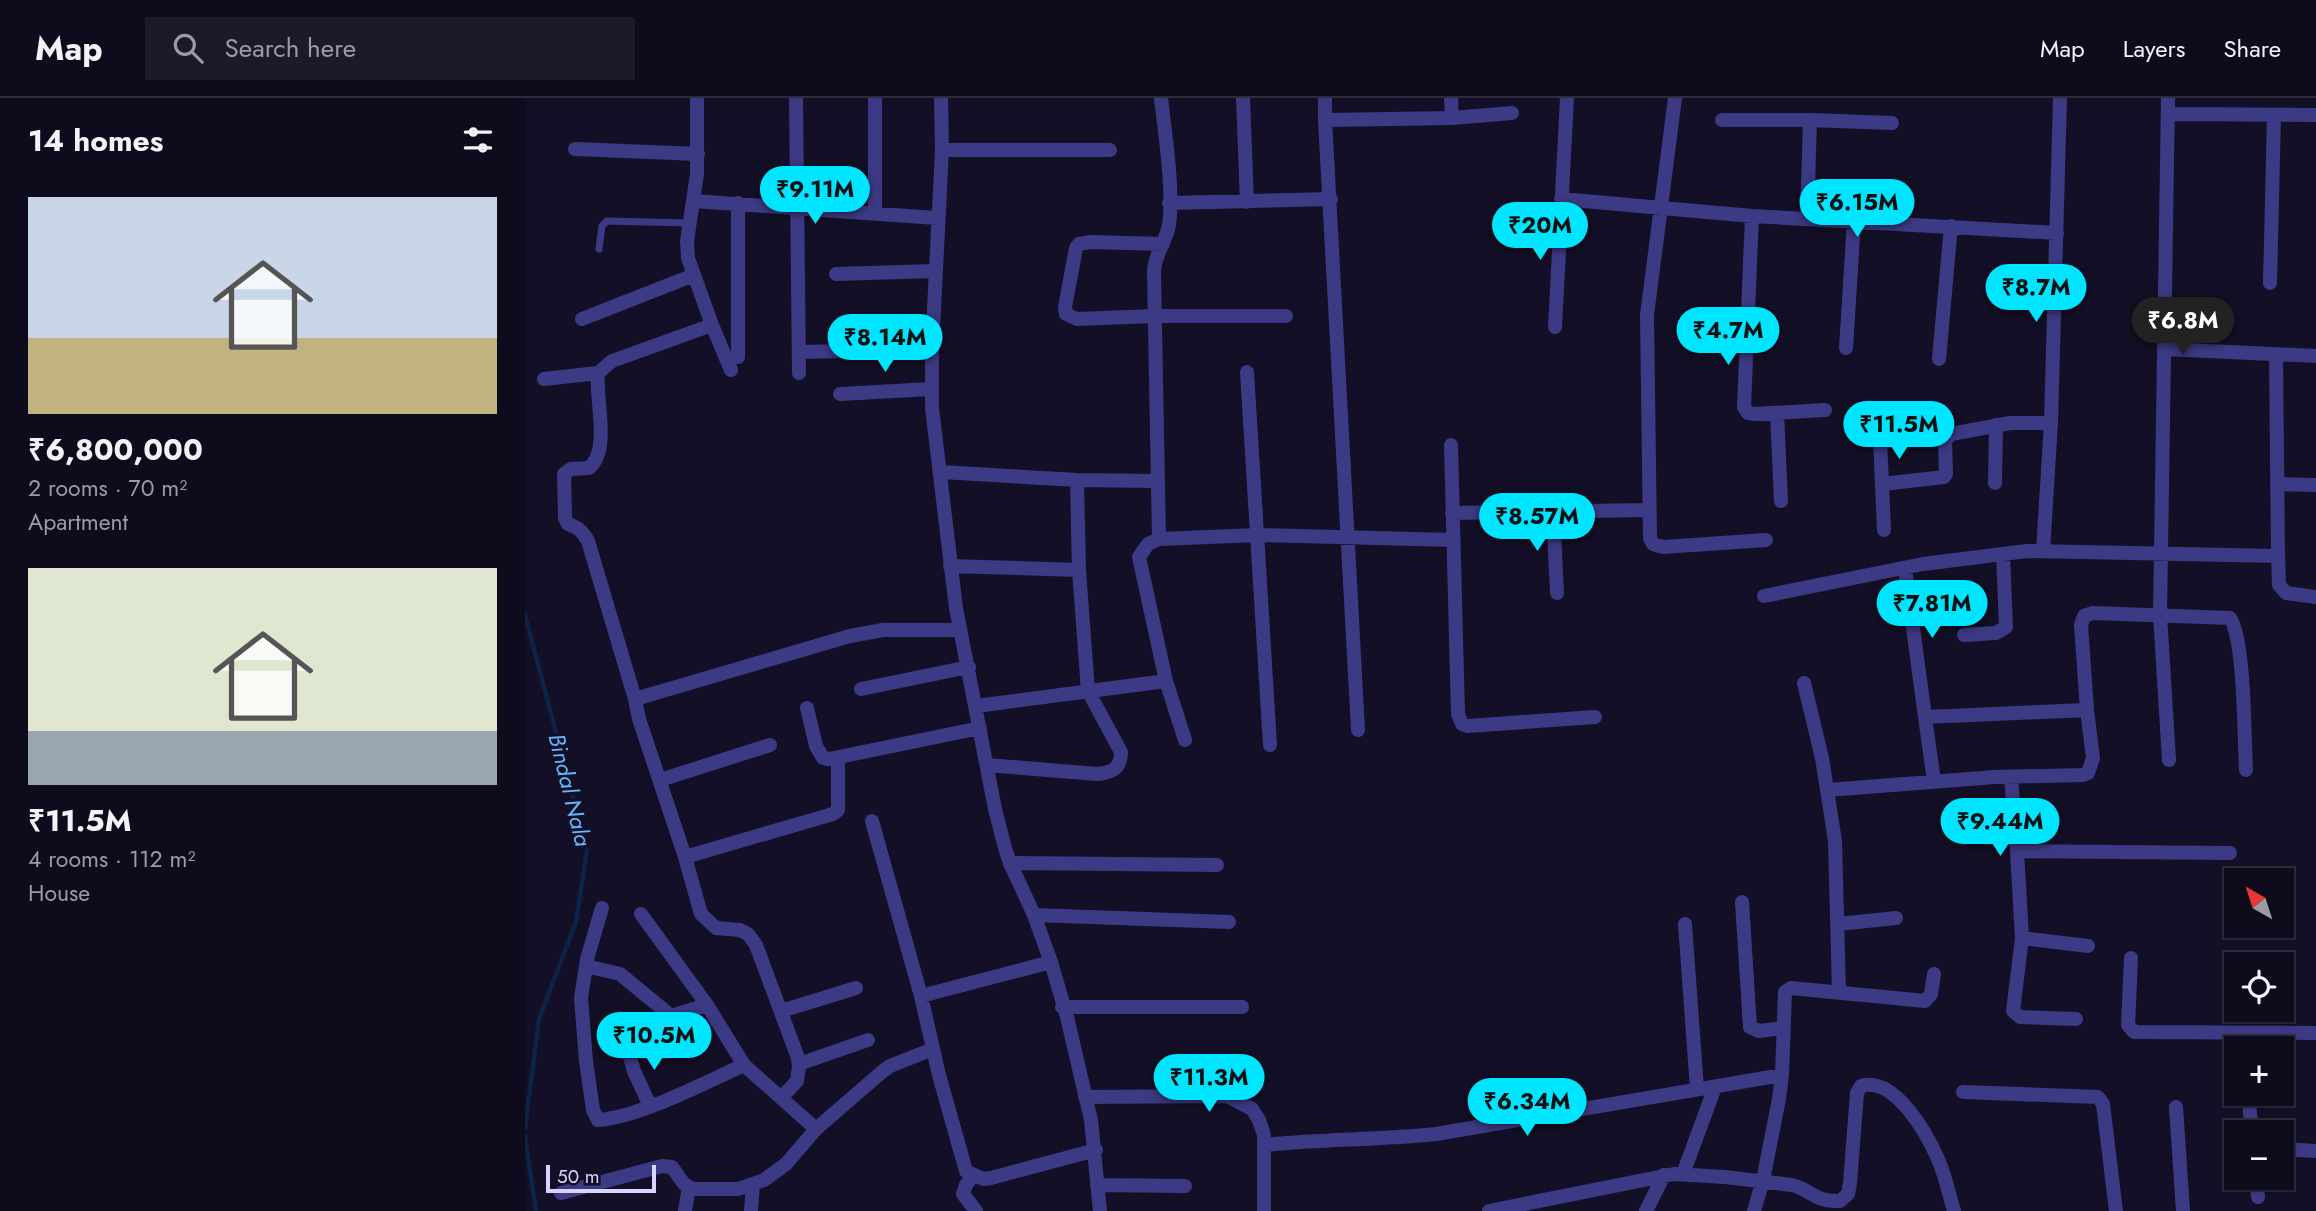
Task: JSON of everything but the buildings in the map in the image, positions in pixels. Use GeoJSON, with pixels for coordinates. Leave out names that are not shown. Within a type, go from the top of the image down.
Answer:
{"type":"FeatureCollection","features":[{"type":"Feature","properties":{"kind":"street"},"geometry":{"type":"LineString","coordinates":[[697,98],[698,154],[687,241],[688,258],[712,325],[735,363],[739,203]]}},
{"type":"Feature","properties":{"kind":"street"},"geometry":{"type":"LineString","coordinates":[[796,98],[799,373]]}},
{"type":"Feature","properties":{"kind":"street"},"geometry":{"type":"LineString","coordinates":[[875,98],[875,213]]}},
{"type":"Feature","properties":{"kind":"street"},"geometry":{"type":"LineString","coordinates":[[941,98],[932,389],[950,566],[995,809],[1010,863],[1034,915],[1051,962],[1085,1097],[1095,1150],[1100,1211]]}},
{"type":"Feature","properties":{"kind":"street"},"geometry":{"type":"LineString","coordinates":[[1159,539],[1154,263],[1169,224],[1161,98]]}},
{"type":"Feature","properties":{"kind":"street"},"geometry":{"type":"LineString","coordinates":[[1244,98],[1247,202]]}},
{"type":"Feature","properties":{"kind":"street"},"geometry":{"type":"LineString","coordinates":[[1325,98],[1358,730]]}},
{"type":"Feature","properties":{"kind":"street"},"geometry":{"type":"LineString","coordinates":[[1451,98],[1452,117]]}},
{"type":"Feature","properties":{"kind":"street"},"geometry":{"type":"LineString","coordinates":[[1555,327],[1567,98]]}},
{"type":"Feature","properties":{"kind":"street"},"geometry":{"type":"LineString","coordinates":[[1675,98],[1646,338],[1650,538],[1658,547],[1766,540]]}},
{"type":"Feature","properties":{"kind":"street"},"geometry":{"type":"LineString","coordinates":[[2043,551],[2050,423],[2060,98]]}},
{"type":"Feature","properties":{"kind":"street"},"geometry":{"type":"LineString","coordinates":[[2168,98],[2160,615],[2169,760]]}},
{"type":"Feature","properties":{"kind":"street"},"geometry":{"type":"LineString","coordinates":[[1325,120],[1512,114]]}},
{"type":"Feature","properties":{"kind":"street"},"geometry":{"type":"LineString","coordinates":[[2168,114],[2316,116]]}},
{"type":"Feature","properties":{"kind":"street"},"geometry":{"type":"LineString","coordinates":[[2270,284],[2274,116]]}},
{"type":"Feature","properties":{"kind":"street"},"geometry":{"type":"LineString","coordinates":[[1722,120],[1892,124]]}},
{"type":"Feature","properties":{"kind":"street"},"geometry":{"type":"LineString","coordinates":[[1808,219],[1810,120]]}},
{"type":"Feature","properties":{"kind":"street"},"geometry":{"type":"LineString","coordinates":[[575,149],[698,154]]}},
{"type":"Feature","properties":{"kind":"street"},"geometry":{"type":"LineString","coordinates":[[941,150],[1110,150]]}},
{"type":"Feature","properties":{"kind":"street"},"geometry":{"type":"LineString","coordinates":[[1169,204],[1331,199]]}},
{"type":"Feature","properties":{"kind":"street"},"geometry":{"type":"LineString","coordinates":[[1561,200],[1752,216],[2057,233]]}},
{"type":"Feature","properties":{"kind":"street"},"geometry":{"type":"LineString","coordinates":[[694,201],[937,218]]}},
{"type":"Feature","properties":{"kind":"street"},"geometry":{"type":"LineString","coordinates":[[1752,216],[1744,407],[1748,413],[1755,414],[1825,410]]}},
{"type":"Feature","properties":{"kind":"street"},"geometry":{"type":"LineString","coordinates":[[1846,348],[1854,221]]}},
{"type":"Feature","properties":{"kind":"street"},"geometry":{"type":"LineString","coordinates":[[1939,359],[1951,226]]}},
{"type":"Feature","properties":{"kind":"street"},"geometry":{"type":"LineString","coordinates":[[1163,244],[1079,244],[1065,307],[1066,314],[1077,318],[1286,316]]}},
{"type":"Feature","properties":{"kind":"street"},"geometry":{"type":"LineString","coordinates":[[837,274],[935,271]]}},
{"type":"Feature","properties":{"kind":"street"},"geometry":{"type":"LineString","coordinates":[[582,318],[694,275]]}},
{"type":"Feature","properties":{"kind":"street"},"geometry":{"type":"LineString","coordinates":[[544,379],[598,373],[613,361],[712,325]]}},
{"type":"Feature","properties":{"kind":"street"},"geometry":{"type":"LineString","coordinates":[[799,352],[932,349]]}},
{"type":"Feature","properties":{"kind":"street"},"geometry":{"type":"LineString","coordinates":[[2165,349],[2316,356]]}},
{"type":"Feature","properties":{"kind":"street"},"geometry":{"type":"LineString","coordinates":[[2276,355],[2279,584],[2286,593],[2316,597]]}},
{"type":"Feature","properties":{"kind":"street"},"geometry":{"type":"LineString","coordinates":[[1247,372],[1270,746]]}},
{"type":"Feature","properties":{"kind":"street"},"geometry":{"type":"LineString","coordinates":[[598,373],[598,457],[589,468],[571,469],[564,474],[565,518],[568,524],[577,527],[588,541],[639,719],[685,857],[701,915],[716,928],[748,933],[763,959],[799,1064],[797,1081],[781,1098]]}},
{"type":"Feature","properties":{"kind":"street"},"geometry":{"type":"LineString","coordinates":[[840,394],[932,389]]}},
{"type":"Feature","properties":{"kind":"street"},"geometry":{"type":"LineString","coordinates":[[1777,413],[1781,501]]}},
{"type":"Feature","properties":{"kind":"street"},"geometry":{"type":"LineString","coordinates":[[1882,484],[1944,477],[1945,441],[1951,434],[2022,422],[2050,423]]}},
{"type":"Feature","properties":{"kind":"street"},"geometry":{"type":"LineString","coordinates":[[1995,483],[1996,425]]}},
{"type":"Feature","properties":{"kind":"street"},"geometry":{"type":"LineString","coordinates":[[1880,440],[1884,530]]}},
{"type":"Feature","properties":{"kind":"street"},"geometry":{"type":"LineString","coordinates":[[1451,445],[1458,714],[1462,724],[1468,726],[1595,717]]}},
{"type":"Feature","properties":{"kind":"street"},"geometry":{"type":"LineString","coordinates":[[941,472],[1077,480],[1156,481]]}},
{"type":"Feature","properties":{"kind":"street"},"geometry":{"type":"LineString","coordinates":[[988,765],[1097,774],[1111,773],[1121,760],[1121,752],[1088,691],[1079,570],[1077,480]]}},
{"type":"Feature","properties":{"kind":"street"},"geometry":{"type":"LineString","coordinates":[[2277,484],[2316,485]]}},
{"type":"Feature","properties":{"kind":"street"},"geometry":{"type":"LineString","coordinates":[[1452,513],[1649,510]]}},
{"type":"Feature","properties":{"kind":"street"},"geometry":{"type":"LineString","coordinates":[[1553,511],[1557,593]]}},
{"type":"Feature","properties":{"kind":"street"},"geometry":{"type":"LineString","coordinates":[[1185,740],[1167,681],[1139,557],[1148,544],[1159,539],[1258,535],[1452,540]]}},
{"type":"Feature","properties":{"kind":"street"},"geometry":{"type":"LineString","coordinates":[[1764,596],[1905,568],[2003,554],[2043,551],[2278,555]]}},
{"type":"Feature","properties":{"kind":"street"},"geometry":{"type":"LineString","coordinates":[[1964,635],[1996,633],[2006,627],[2003,554]]}},
{"type":"Feature","properties":{"kind":"street"},"geometry":{"type":"LineString","coordinates":[[950,566],[1079,570]]}},
{"type":"Feature","properties":{"kind":"street"},"geometry":{"type":"LineString","coordinates":[[1905,568],[1934,780]]}},
{"type":"Feature","properties":{"kind":"street"},"geometry":{"type":"LineString","coordinates":[[1828,789],[1934,780],[2088,773],[2094,758],[2087,710],[2081,625],[2084,616],[2093,613],[2227,617],[2232,620],[2240,654],[2246,770]]}},
{"type":"Feature","properties":{"kind":"street"},"geometry":{"type":"LineString","coordinates":[[635,699],[850,636],[883,630],[960,629]]}},
{"type":"Feature","properties":{"kind":"street"},"geometry":{"type":"LineString","coordinates":[[861,689],[969,667]]}},
{"type":"Feature","properties":{"kind":"street"},"geometry":{"type":"LineString","coordinates":[[975,706],[1167,681]]}},
{"type":"Feature","properties":{"kind":"street"},"geometry":{"type":"LineString","coordinates":[[1804,683],[1818,738],[1835,841],[1839,992]]}},
{"type":"Feature","properties":{"kind":"street"},"geometry":{"type":"LineString","coordinates":[[807,708],[819,753],[823,758],[838,758],[980,728]]}},
{"type":"Feature","properties":{"kind":"street"},"geometry":{"type":"LineString","coordinates":[[1925,717],[2087,710]]}},
{"type":"Feature","properties":{"kind":"street"},"geometry":{"type":"LineString","coordinates":[[660,780],[770,745]]}},
{"type":"Feature","properties":{"kind":"street"},"geometry":{"type":"LineString","coordinates":[[685,857],[833,814],[838,810],[839,802],[838,758]]}},
{"type":"Feature","properties":{"kind":"street"},"geometry":{"type":"LineString","coordinates":[[2011,777],[2022,938],[2015,1014],[2020,1017],[2076,1019]]}},
{"type":"Feature","properties":{"kind":"street"},"geometry":{"type":"LineString","coordinates":[[872,821],[966,1171],[973,1176],[991,1178],[1095,1150]]}},
{"type":"Feature","properties":{"kind":"street"},"geometry":{"type":"LineString","coordinates":[[2017,851],[2229,853]]}},
{"type":"Feature","properties":{"kind":"street"},"geometry":{"type":"LineString","coordinates":[[1010,863],[1217,865]]}},
{"type":"Feature","properties":{"kind":"street"},"geometry":{"type":"LineString","coordinates":[[1742,902],[1750,1027],[1759,1031],[1784,1028]]}},
{"type":"Feature","properties":{"kind":"street"},"geometry":{"type":"LineString","coordinates":[[602,908],[586,966],[581,998],[586,1061],[595,1116],[601,1120],[650,1106],[744,1065]]}},
{"type":"Feature","properties":{"kind":"street"},"geometry":{"type":"LineString","coordinates":[[641,914],[706,1005],[744,1065],[816,1129]]}},
{"type":"Feature","properties":{"kind":"street"},"geometry":{"type":"LineString","coordinates":[[1034,915],[1229,922]]}},
{"type":"Feature","properties":{"kind":"street"},"geometry":{"type":"LineString","coordinates":[[1838,924],[1896,918]]}},
{"type":"Feature","properties":{"kind":"street"},"geometry":{"type":"LineString","coordinates":[[1685,924],[1697,1089]]}},
{"type":"Feature","properties":{"kind":"street"},"geometry":{"type":"LineString","coordinates":[[2022,938],[2088,946]]}},
{"type":"Feature","properties":{"kind":"street"},"geometry":{"type":"LineString","coordinates":[[2131,958],[2129,1025],[2134,1032],[2316,1034]]}},
{"type":"Feature","properties":{"kind":"street"},"geometry":{"type":"LineString","coordinates":[[921,996],[1051,962]]}},
{"type":"Feature","properties":{"kind":"street"},"geometry":{"type":"LineString","coordinates":[[586,966],[620,974],[645,993],[664,1014],[671,1016],[706,1005]]}},
{"type":"Feature","properties":{"kind":"street"},"geometry":{"type":"LineString","coordinates":[[1754,1211],[1763,1180],[1782,1075],[1784,995],[1787,990],[1791,988],[1925,1001],[1931,994],[1934,974]]}},
{"type":"Feature","properties":{"kind":"street"},"geometry":{"type":"LineString","coordinates":[[781,1011],[856,988]]}},
{"type":"Feature","properties":{"kind":"street"},"geometry":{"type":"LineString","coordinates":[[1062,1007],[1242,1007]]}},
{"type":"Feature","properties":{"kind":"street"},"geometry":{"type":"LineString","coordinates":[[650,1106],[630,1057],[635,1051],[661,1040]]}},
{"type":"Feature","properties":{"kind":"street"},"geometry":{"type":"LineString","coordinates":[[799,1064],[868,1040]]}},
{"type":"Feature","properties":{"kind":"street"},"geometry":{"type":"LineString","coordinates":[[561,1193],[669,1166],[689,1187],[711,1190],[738,1189],[764,1180],[786,1164],[816,1129],[890,1066],[933,1049]]}},
{"type":"Feature","properties":{"kind":"street"},"geometry":{"type":"LineString","coordinates":[[1264,1145],[1312,1140],[1392,1139],[1436,1135],[1782,1075]]}},
{"type":"Feature","properties":{"kind":"street"},"geometry":{"type":"LineString","coordinates":[[1489,1211],[1664,1175],[1683,1174],[1796,1185],[1821,1200],[1845,1199],[1850,1182],[1857,1093],[1861,1086],[1872,1085],[1899,1100],[1918,1124],[1939,1160],[1954,1211]]}},
{"type":"Feature","properties":{"kind":"street"},"geometry":{"type":"LineString","coordinates":[[1683,1174],[1715,1087]]}},
{"type":"Feature","properties":{"kind":"street"},"geometry":{"type":"LineString","coordinates":[[1963,1092],[2098,1097],[2103,1104],[2116,1211]]}},
{"type":"Feature","properties":{"kind":"street"},"geometry":{"type":"LineString","coordinates":[[1085,1097],[1227,1096],[1252,1109],[1264,1135],[1264,1211]]}},
{"type":"Feature","properties":{"kind":"street"},"geometry":{"type":"LineString","coordinates":[[2176,1107],[2183,1211]]}},
{"type":"Feature","properties":{"kind":"street"},"geometry":{"type":"LineString","coordinates":[[2294,1150],[2316,1151]]}},
{"type":"Feature","properties":{"kind":"street"},"geometry":{"type":"LineString","coordinates":[[1646,1211],[1664,1175]]}},
{"type":"Feature","properties":{"kind":"street"},"geometry":{"type":"LineString","coordinates":[[973,1176],[963,1194],[976,1211]]}},
{"type":"Feature","properties":{"kind":"street"},"geometry":{"type":"LineString","coordinates":[[751,1211],[753,1184]]}},
{"type":"Feature","properties":{"kind":"street"},"geometry":{"type":"LineString","coordinates":[[1097,1185],[1185,1186]]}},
{"type":"Feature","properties":{"kind":"street"},"geometry":{"type":"LineString","coordinates":[[685,1211],[689,1187]]}},
{"type":"Feature","properties":{"kind":"street"},"geometry":{"type":"LineString","coordinates":[[2257,1190],[2258,1198]]}},
{"type":"Feature","properties":{"kind":"lane"},"geometry":{"type":"LineString","coordinates":[[599,249],[602,226],[607,221],[689,223]]}},
{"type":"Feature","properties":{"kind":"waterway","name":"Bindal Nala"},"geometry":{"type":"LineString","coordinates":[[525,615],[587,850],[576,922],[539,1019],[525,1128]]}},
{"type":"Feature","properties":{"kind":"waterway","name":"Bindal Nala"},"geometry":{"type":"LineString","coordinates":[[525,1137],[536,1211]]}}]}
